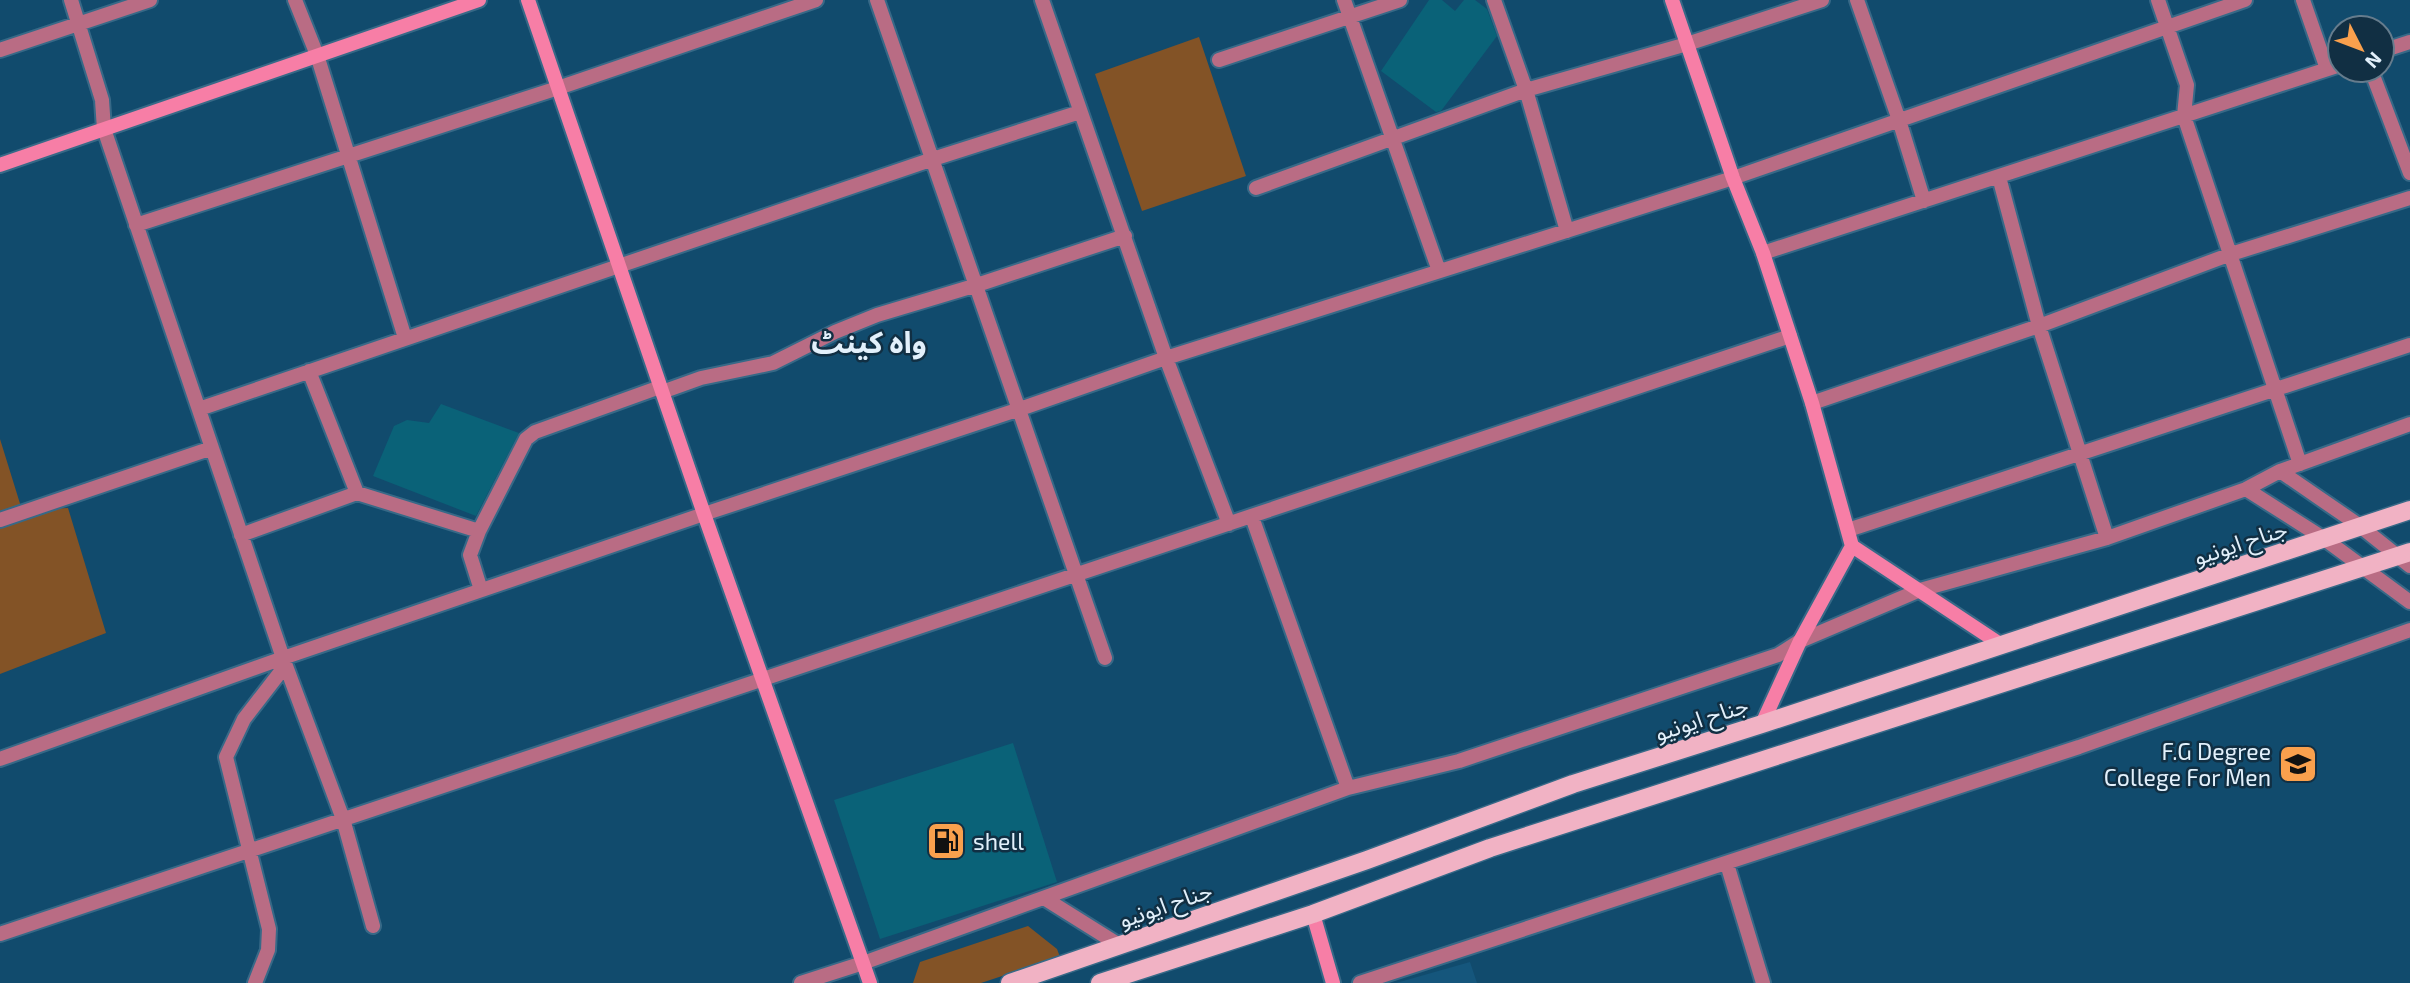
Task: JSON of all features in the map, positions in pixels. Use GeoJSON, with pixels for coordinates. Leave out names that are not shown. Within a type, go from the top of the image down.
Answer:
{"type":"FeatureCollection","features":[{"type":"Feature","properties":{"kind":"main road","name":"جناح ایونیو"},"geometry":{"type":"LineString","coordinates":[[1010,983],[1367,860],[1573,784],[2326,540],[2410,510]]}},
{"type":"Feature","properties":{"kind":"main road"},"geometry":{"type":"LineString","coordinates":[[1100,983],[1313,914],[1490,848],[2361,567],[2406,558]]}},
{"type":"Feature","properties":{"kind":"street"},"geometry":{"type":"LineString","coordinates":[[71,0],[102,100],[104,130],[284,662],[343,819],[373,926]]}},
{"type":"Feature","properties":{"kind":"street"},"geometry":{"type":"LineString","coordinates":[[0,50],[150,0]]}},
{"type":"Feature","properties":{"kind":"street"},"geometry":{"type":"LineString","coordinates":[[295,0],[317,55],[405,338]]}},
{"type":"Feature","properties":{"kind":"street"},"geometry":{"type":"LineString","coordinates":[[0,164],[479,0]]}},
{"type":"Feature","properties":{"kind":"street"},"geometry":{"type":"LineString","coordinates":[[528,0],[704,514],[870,983]]}},
{"type":"Feature","properties":{"kind":"street"},"geometry":{"type":"LineString","coordinates":[[136,225],[558,88],[816,0]]}},
{"type":"Feature","properties":{"kind":"street"},"geometry":{"type":"LineString","coordinates":[[877,0],[1105,658]]}},
{"type":"Feature","properties":{"kind":"street"},"geometry":{"type":"LineString","coordinates":[[1042,0],[1166,358],[1229,524]]}},
{"type":"Feature","properties":{"kind":"street"},"geometry":{"type":"LineString","coordinates":[[1344,0],[1439,271]]}},
{"type":"Feature","properties":{"kind":"street"},"geometry":{"type":"LineString","coordinates":[[1219,60],[1400,0]]}},
{"type":"Feature","properties":{"kind":"street"},"geometry":{"type":"LineString","coordinates":[[1494,0],[1526,90],[1567,230]]}},
{"type":"Feature","properties":{"kind":"street"},"geometry":{"type":"LineString","coordinates":[[1672,0],[1733,178],[1763,253],[1812,403],[1852,547],[2000,644]]}},
{"type":"Feature","properties":{"kind":"street"},"geometry":{"type":"LineString","coordinates":[[1256,188],[1526,90],[1687,44],[1822,0]]}},
{"type":"Feature","properties":{"kind":"street"},"geometry":{"type":"LineString","coordinates":[[1857,0],[1924,201]]}},
{"type":"Feature","properties":{"kind":"street"},"geometry":{"type":"LineString","coordinates":[[2158,0],[2187,85],[2184,116],[2300,464]]}},
{"type":"Feature","properties":{"kind":"street"},"geometry":{"type":"LineString","coordinates":[[0,758],[284,662],[481,590],[1020,410],[1166,358],[1733,178],[2245,0]]}},
{"type":"Feature","properties":{"kind":"street"},"geometry":{"type":"LineString","coordinates":[[2303,0],[2326,51]]}},
{"type":"Feature","properties":{"kind":"street"},"geometry":{"type":"LineString","coordinates":[[1763,253],[2326,69]]}},
{"type":"Feature","properties":{"kind":"street"},"geometry":{"type":"LineString","coordinates":[[2376,84],[2410,173]]}},
{"type":"Feature","properties":{"kind":"street"},"geometry":{"type":"LineString","coordinates":[[199,409],[618,265],[1080,112]]}},
{"type":"Feature","properties":{"kind":"street"},"geometry":{"type":"LineString","coordinates":[[1998,177],[2039,326],[2107,538]]}},
{"type":"Feature","properties":{"kind":"street"},"geometry":{"type":"LineString","coordinates":[[1812,403],[2039,326],[2231,254],[2410,198]]}},
{"type":"Feature","properties":{"kind":"street"},"geometry":{"type":"LineString","coordinates":[[481,590],[470,555],[479,531],[526,439],[535,432],[661,389],[773,363],[835,332],[877,315],[1125,236]]}},
{"type":"Feature","properties":{"kind":"street"},"geometry":{"type":"LineString","coordinates":[[0,934],[1790,336]]}},
{"type":"Feature","properties":{"kind":"street"},"geometry":{"type":"LineString","coordinates":[[1847,530],[2410,345]]}},
{"type":"Feature","properties":{"kind":"street"},"geometry":{"type":"LineString","coordinates":[[309,371],[357,493]]}},
{"type":"Feature","properties":{"kind":"street"},"geometry":{"type":"LineString","coordinates":[[801,983],[1348,788],[1459,761],[1778,655],[1800,641],[1920,590],[2107,538],[2246,489],[2280,471],[2410,424]]}},
{"type":"Feature","properties":{"kind":"street"},"geometry":{"type":"LineString","coordinates":[[0,520],[212,448]]}},
{"type":"Feature","properties":{"kind":"street"},"geometry":{"type":"LineString","coordinates":[[2280,471],[2406,558]]}},
{"type":"Feature","properties":{"kind":"street"},"geometry":{"type":"LineString","coordinates":[[2246,489],[2326,540],[2410,602]]}},
{"type":"Feature","properties":{"kind":"street"},"geometry":{"type":"LineString","coordinates":[[241,535],[357,493],[479,531]]}},
{"type":"Feature","properties":{"kind":"street"},"geometry":{"type":"LineString","coordinates":[[1252,517],[1348,788]]}},
{"type":"Feature","properties":{"kind":"street"},"geometry":{"type":"LineString","coordinates":[[1762,724],[1800,641],[1852,547]]}},
{"type":"Feature","properties":{"kind":"street"},"geometry":{"type":"LineString","coordinates":[[1360,983],[2079,747],[2410,630]]}},
{"type":"Feature","properties":{"kind":"street"},"geometry":{"type":"LineString","coordinates":[[255,983],[268,950],[269,929],[226,757],[244,719],[284,662]]}},
{"type":"Feature","properties":{"kind":"street"},"geometry":{"type":"LineString","coordinates":[[1727,864],[1763,983]]}},
{"type":"Feature","properties":{"kind":"street"},"geometry":{"type":"LineString","coordinates":[[1044,898],[1119,946]]}},
{"type":"Feature","properties":{"kind":"street"},"geometry":{"type":"LineString","coordinates":[[1313,914],[1334,983]]}},
{"type":"Feature","properties":{"kind":"shaded area"},"geometry":{"type":"Polygon","coordinates":[[[1199,37],[1246,176],[1142,211],[1095,74],[1199,37]]]}},
{"type":"Feature","properties":{"kind":"shaded area"},"geometry":{"type":"Polygon","coordinates":[[[0,439],[22,510],[68,508],[106,633],[0,674],[0,439]]]}},
{"type":"Feature","properties":{"kind":"shaded area"},"geometry":{"type":"Polygon","coordinates":[[[1028,926],[1057,949],[1060,957],[981,983],[913,983],[920,962],[1028,926]]]}},
{"type":"Feature","properties":{"kind":"shaded area"},"geometry":{"type":"Polygon","coordinates":[[[1470,962],[1477,983],[1396,983],[1470,962]]]}},
{"type":"Feature","properties":{"kind":"building"},"geometry":{"type":"Polygon","coordinates":[[[1429,0],[1442,0],[1455,11],[1464,0],[1475,0],[1487,9],[1497,36],[1441,111],[1436,112],[1381,71],[1429,0]]]}},
{"type":"Feature","properties":{"kind":"building"},"geometry":{"type":"Polygon","coordinates":[[[441,404],[519,433],[476,516],[373,476],[394,426],[407,420],[429,423],[441,404]]]}},
{"type":"Feature","properties":{"kind":"building","name":"shell"},"geometry":{"type":"Polygon","coordinates":[[[1013,743],[1057,882],[880,939],[834,800],[1013,743]]]}},
{"type":"Feature","properties":{"kind":"place","name":"F.G Degree College For Men"},"geometry":{"type":"Point","coordinates":[2298,764]}},
{"type":"Feature","properties":{"kind":"place","name":"shell"},"geometry":{"type":"Point","coordinates":[946,841]}},
{"type":"Feature","properties":{"kind":"district","name":"واہ کینٹ"},"geometry":{"type":"Point","coordinates":[869,341]}}]}
